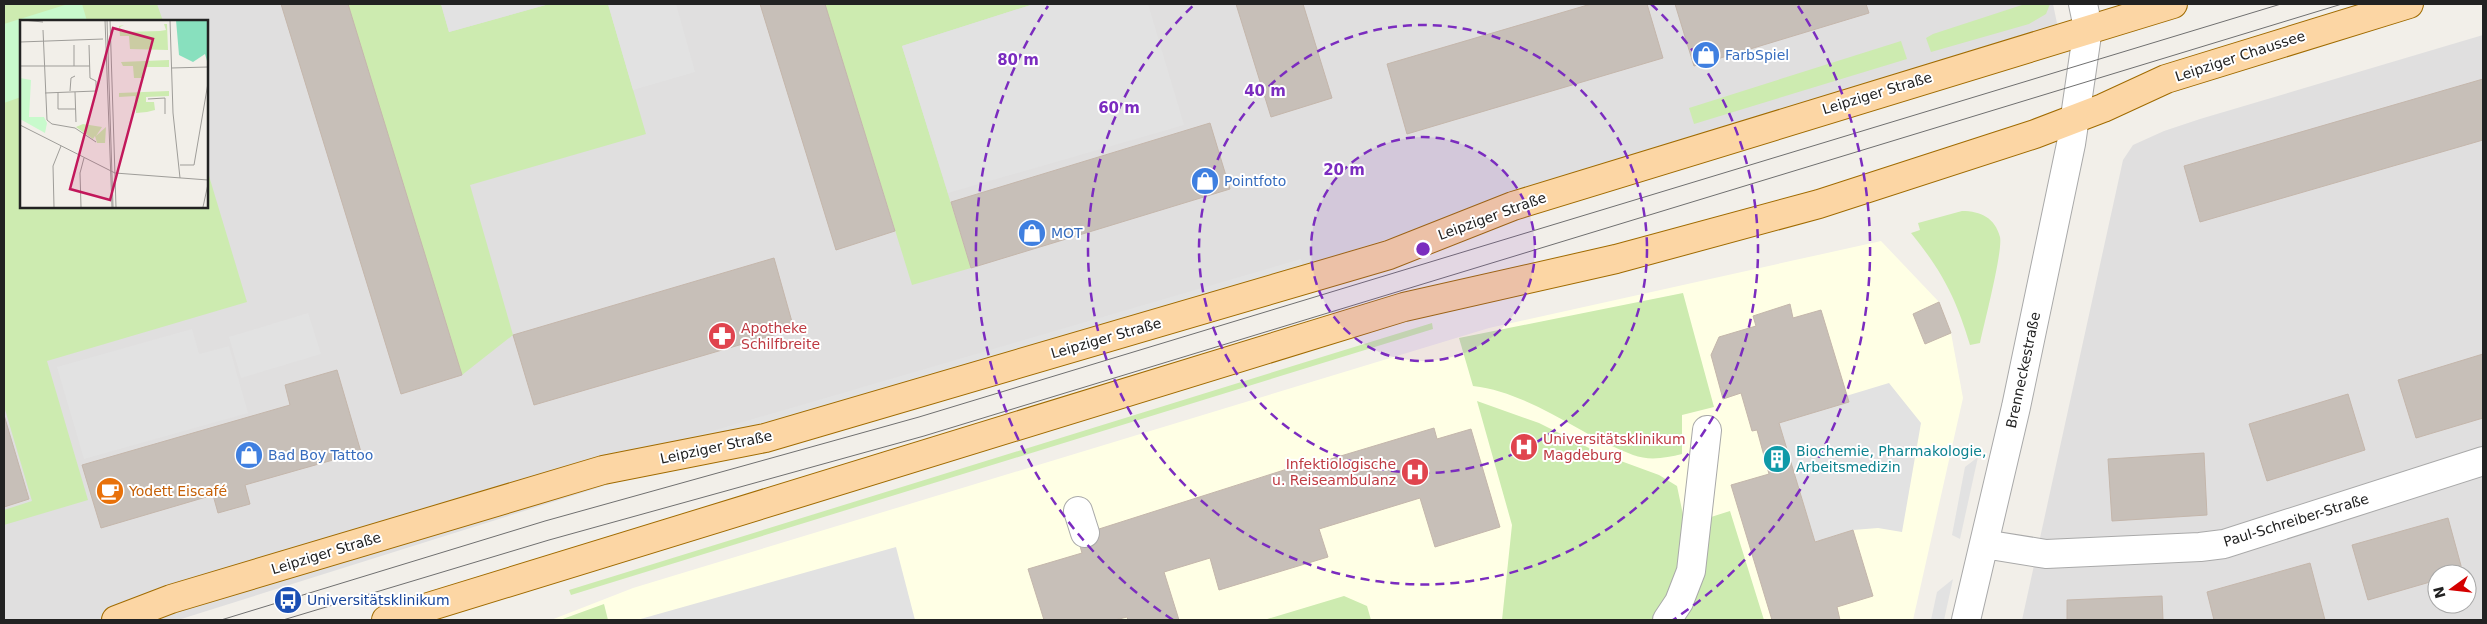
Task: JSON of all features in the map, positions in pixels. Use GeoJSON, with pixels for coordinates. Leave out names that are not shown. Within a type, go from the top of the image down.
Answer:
{"type":"FeatureCollection","features":[{"type":"Feature","properties":{"kind":"main road"},"geometry":{"type":"LineString","coordinates":[[2086,16],[2173,4]]}},
{"type":"Feature","properties":{"kind":"main road","name":"Leipziger Chaussee"},"geometry":{"type":"LineString","coordinates":[[2075,119],[2166,79],[2409,4]]}},
{"type":"Feature","properties":{"kind":"main road","name":"Leipziger Straße"},"geometry":{"type":"LineString","coordinates":[[116,620],[171,599],[602,470],[765,438],[1389,255],[1513,206],[2086,16]]}},
{"type":"Feature","properties":{"kind":"main road"},"geometry":{"type":"LineString","coordinates":[[386,620],[1404,307],[1616,259],[1784,214],[1951,162],[2075,119]]}},
{"type":"Feature","properties":{"kind":"street","name":"Brenneckestraße"},"geometry":{"type":"LineString","coordinates":[[1966,620],[2016,407],[2075,119],[2086,16]]}},
{"type":"Feature","properties":{"kind":"street"},"geometry":{"type":"LineString","coordinates":[[1666,620],[1679,602],[1691,571],[1707,430]]}},
{"type":"Feature","properties":{"kind":"street","name":"Paul-Schreiber-Straße"},"geometry":{"type":"LineString","coordinates":[[1984,544],[2046,554],[2200,547],[2224,544],[2483,461]]}},
{"type":"Feature","properties":{"kind":"shaded area"},"geometry":{"type":"Polygon","coordinates":[[[4,4],[2053,4],[2058,28],[178,620],[4,620],[4,4]]]}},
{"type":"Feature","properties":{"kind":"shaded area"},"geometry":{"type":"Polygon","coordinates":[[[441,4],[549,4],[449,32],[441,4]]]}},
{"type":"Feature","properties":{"kind":"shaded area"},"geometry":{"type":"Polygon","coordinates":[[[608,4],[676,4],[695,72],[633,90],[608,4]]]}},
{"type":"Feature","properties":{"kind":"shaded area"},"geometry":{"type":"Polygon","coordinates":[[[1034,4],[1148,4],[1184,125],[948,193],[902,46],[1034,4]]]}},
{"type":"Feature","properties":{"kind":"shaded area"},"geometry":{"type":"Polygon","coordinates":[[[2483,35],[2483,620],[2022,620],[2123,160],[2133,145],[2164,131],[2483,35]]]}},
{"type":"Feature","properties":{"kind":"shaded area","name":"Universitätsklinikum Magdeburg"},"geometry":{"type":"Polygon","coordinates":[[[1881,241],[1939,302],[1951,333],[1963,398],[1913,620],[551,620],[633,588],[1489,328],[1881,241]]]}},
{"type":"Feature","properties":{"kind":"shaded area"},"geometry":{"type":"Polygon","coordinates":[[[1301,259],[1305,273],[692,452],[688,438],[1301,259]]]}},
{"type":"Feature","properties":{"kind":"shaded area"},"geometry":{"type":"Polygon","coordinates":[[[308,313],[321,354],[241,378],[229,337],[308,313]]]}},
{"type":"Feature","properties":{"kind":"shaded area"},"geometry":{"type":"Polygon","coordinates":[[[192,329],[199,354],[229,346],[248,413],[84,459],[57,367],[192,329]]]}},
{"type":"Feature","properties":{"kind":"shaded area"},"geometry":{"type":"Polygon","coordinates":[[[1889,383],[1921,423],[1902,532],[1878,528],[1853,530],[1815,542],[1779,423],[1848,402],[1846,396],[1889,383]]]}},
{"type":"Feature","properties":{"kind":"shaded area"},"geometry":{"type":"Polygon","coordinates":[[[1978,457],[1960,539],[1952,535],[1965,467],[1978,457]]]}},
{"type":"Feature","properties":{"kind":"shaded area"},"geometry":{"type":"Polygon","coordinates":[[[896,547],[915,620],[637,620],[896,547]]]}},
{"type":"Feature","properties":{"kind":"shaded area"},"geometry":{"type":"Polygon","coordinates":[[[1953,579],[1944,620],[1931,620],[1937,592],[1953,579]]]}},
{"type":"Feature","properties":{"kind":"green space"},"geometry":{"type":"Polygon","coordinates":[[[4,4],[157,4],[163,20],[20,20],[20,208],[208,208],[208,173],[247,302],[47,361],[88,500],[4,525],[4,510],[32,501],[4,406],[4,4]]]}},
{"type":"Feature","properties":{"kind":"green space"},"geometry":{"type":"Polygon","coordinates":[[[68,4],[82,4],[87,20],[20,20],[20,97],[4,103],[4,24],[68,4]]]}},
{"type":"Feature","properties":{"kind":"green space"},"geometry":{"type":"Polygon","coordinates":[[[348,4],[441,4],[449,32],[549,4],[608,4],[646,134],[470,185],[513,335],[462,375],[348,4]]]}},
{"type":"Feature","properties":{"kind":"green space"},"geometry":{"type":"Polygon","coordinates":[[[825,4],[1034,4],[902,46],[971,268],[912,285],[825,4]]]}},
{"type":"Feature","properties":{"kind":"green space"},"geometry":{"type":"Polygon","coordinates":[[[2025,4],[2050,4],[2046,14],[2029,24],[1931,52],[1926,38],[1933,34],[2025,4]]]}},
{"type":"Feature","properties":{"kind":"green space"},"geometry":{"type":"Polygon","coordinates":[[[1901,41],[1907,59],[1694,124],[1689,108],[1901,41]]]}},
{"type":"Feature","properties":{"kind":"green space"},"geometry":{"type":"Polygon","coordinates":[[[1962,211],[1975,212],[1991,220],[1998,230],[2000,237],[1996,272],[1980,343],[1970,345],[1947,286],[1940,273],[1911,233],[1920,230],[1918,223],[1962,211]]]}},
{"type":"Feature","properties":{"kind":"green space"},"geometry":{"type":"Polygon","coordinates":[[[1683,293],[1714,407],[1682,415],[1682,454],[1658,458],[1645,458],[1633,455],[1613,447],[1515,397],[1495,390],[1473,386],[1459,338],[1683,293]]]}},
{"type":"Feature","properties":{"kind":"green space"},"geometry":{"type":"Polygon","coordinates":[[[1432,323],[1433,329],[571,595],[569,590],[1432,323]]]}},
{"type":"Feature","properties":{"kind":"green space"},"geometry":{"type":"Polygon","coordinates":[[[1477,401],[1539,423],[1599,453],[1659,475],[1677,486],[1686,529],[1683,565],[1655,620],[1502,620],[1512,525],[1477,401]]]}},
{"type":"Feature","properties":{"kind":"green space"},"geometry":{"type":"Polygon","coordinates":[[[1730,511],[1764,620],[1672,620],[1702,553],[1711,517],[1730,511]]]}},
{"type":"Feature","properties":{"kind":"green space"},"geometry":{"type":"Polygon","coordinates":[[[1344,596],[1367,606],[1371,620],[1264,620],[1344,596]]]}},
{"type":"Feature","properties":{"kind":"green space"},"geometry":{"type":"Polygon","coordinates":[[[604,604],[608,620],[560,620],[604,604]]]}},
{"type":"Feature","properties":{"kind":"building"},"geometry":{"type":"Polygon","coordinates":[[[281,4],[348,4],[462,375],[401,394],[281,4]]]}},
{"type":"Feature","properties":{"kind":"building"},"geometry":{"type":"Polygon","coordinates":[[[760,4],[825,4],[895,231],[836,250],[760,4]]]}},
{"type":"Feature","properties":{"kind":"building"},"geometry":{"type":"Polygon","coordinates":[[[1236,4],[1303,4],[1332,98],[1271,117],[1236,4]]]}},
{"type":"Feature","properties":{"kind":"building"},"geometry":{"type":"Polygon","coordinates":[[[1591,4],[1647,4],[1663,58],[1407,134],[1387,64],[1591,4]]]}},
{"type":"Feature","properties":{"kind":"building"},"geometry":{"type":"Polygon","coordinates":[[[1675,4],[1866,4],[1869,13],[1694,66],[1675,4]]]}},
{"type":"Feature","properties":{"kind":"building"},"geometry":{"type":"Polygon","coordinates":[[[2483,79],[2483,140],[2200,222],[2184,166],[2483,79]]]}},
{"type":"Feature","properties":{"kind":"building"},"geometry":{"type":"Polygon","coordinates":[[[1210,123],[1230,189],[971,268],[951,202],[1210,123]]]}},
{"type":"Feature","properties":{"kind":"building"},"geometry":{"type":"Polygon","coordinates":[[[774,258],[794,329],[534,405],[513,335],[774,258]]]}},
{"type":"Feature","properties":{"kind":"building"},"geometry":{"type":"Polygon","coordinates":[[[1939,302],[1951,333],[1925,344],[1913,314],[1939,302]]]}},
{"type":"Feature","properties":{"kind":"building","name":"Biochemie, Pharmakologie, Arbeitsmedizin"},"geometry":{"type":"Polygon","coordinates":[[[1790,304],[1793,318],[1821,310],[1849,402],[1779,423],[1815,542],[1853,530],[1873,596],[1837,607],[1840,620],[1772,620],[1731,485],[1769,474],[1757,430],[1752,431],[1741,393],[1723,399],[1711,355],[1719,337],[1756,326],[1753,316],[1790,304]]]}},
{"type":"Feature","properties":{"kind":"building"},"geometry":{"type":"Polygon","coordinates":[[[2483,354],[2483,418],[2416,438],[2398,380],[2483,354]]]}},
{"type":"Feature","properties":{"kind":"building"},"geometry":{"type":"Polygon","coordinates":[[[337,370],[361,452],[245,485],[250,504],[218,513],[213,495],[101,528],[82,465],[290,405],[285,385],[337,370]]]}},
{"type":"Feature","properties":{"kind":"building"},"geometry":{"type":"Polygon","coordinates":[[[2348,394],[2365,450],[2267,481],[2249,424],[2348,394]]]}},
{"type":"Feature","properties":{"kind":"building"},"geometry":{"type":"Polygon","coordinates":[[[4,415],[29,499],[4,507],[4,415]]]}},
{"type":"Feature","properties":{"kind":"building"},"geometry":{"type":"Polygon","coordinates":[[[1434,428],[1437,439],[1471,429],[1500,527],[1435,547],[1420,498],[1319,529],[1328,557],[1219,590],[1210,558],[1164,572],[1179,620],[1128,620],[1127,617],[1115,620],[1044,620],[1028,569],[1082,553],[1077,536],[1303,464],[1304,467],[1434,428]]]}},
{"type":"Feature","properties":{"kind":"building"},"geometry":{"type":"Polygon","coordinates":[[[2204,453],[2207,515],[2112,521],[2108,459],[2204,453]]]}},
{"type":"Feature","properties":{"kind":"building"},"geometry":{"type":"Polygon","coordinates":[[[2448,518],[2461,564],[2427,564],[2427,583],[2368,600],[2352,545],[2448,518]]]}},
{"type":"Feature","properties":{"kind":"building"},"geometry":{"type":"Polygon","coordinates":[[[2310,563],[2325,620],[2214,620],[2207,592],[2310,563]]]}},
{"type":"Feature","properties":{"kind":"building"},"geometry":{"type":"Polygon","coordinates":[[[2162,596],[2163,620],[2067,620],[2067,600],[2162,596]]]}},
{"type":"Feature","properties":{"kind":"tram line"},"geometry":{"type":"LineString","coordinates":[[221,620],[545,521],[919,417],[2281,4]]}},
{"type":"Feature","properties":{"kind":"tram line"},"geometry":{"type":"LineString","coordinates":[[283,620],[549,540],[924,436],[2342,4]]}},
{"type":"Feature","properties":{"kind":"place","name":"FarbSpiel"},"geometry":{"type":"Point","coordinates":[1706,55]}},
{"type":"Feature","properties":{"kind":"place","name":"Pointfoto"},"geometry":{"type":"Point","coordinates":[1205,181]}},
{"type":"Feature","properties":{"kind":"place","name":"MOT"},"geometry":{"type":"Point","coordinates":[1032,233]}},
{"type":"Feature","properties":{"kind":"place","name":"Apotheke Schilfbreite"},"geometry":{"type":"Point","coordinates":[722,336]}},
{"type":"Feature","properties":{"kind":"place","name":"Universitätsklinikum Magdeburg"},"geometry":{"type":"Point","coordinates":[1524,447]}},
{"type":"Feature","properties":{"kind":"place","name":"Bad Boy Tattoo"},"geometry":{"type":"Point","coordinates":[249,455]}},
{"type":"Feature","properties":{"kind":"place","name":"Biochemie, Pharmakologie, Arbeitsmedizin"},"geometry":{"type":"Point","coordinates":[1777,459]}},
{"type":"Feature","properties":{"kind":"place","name":"Infektiologische u. Reiseambulanz"},"geometry":{"type":"Point","coordinates":[1415,472]}},
{"type":"Feature","properties":{"kind":"place","name":"Yodett Eiscafé"},"geometry":{"type":"Point","coordinates":[110,491]}},
{"type":"Feature","properties":{"kind":"place","name":"Universitätsklinikum"},"geometry":{"type":"Point","coordinates":[288,600]}}]}
